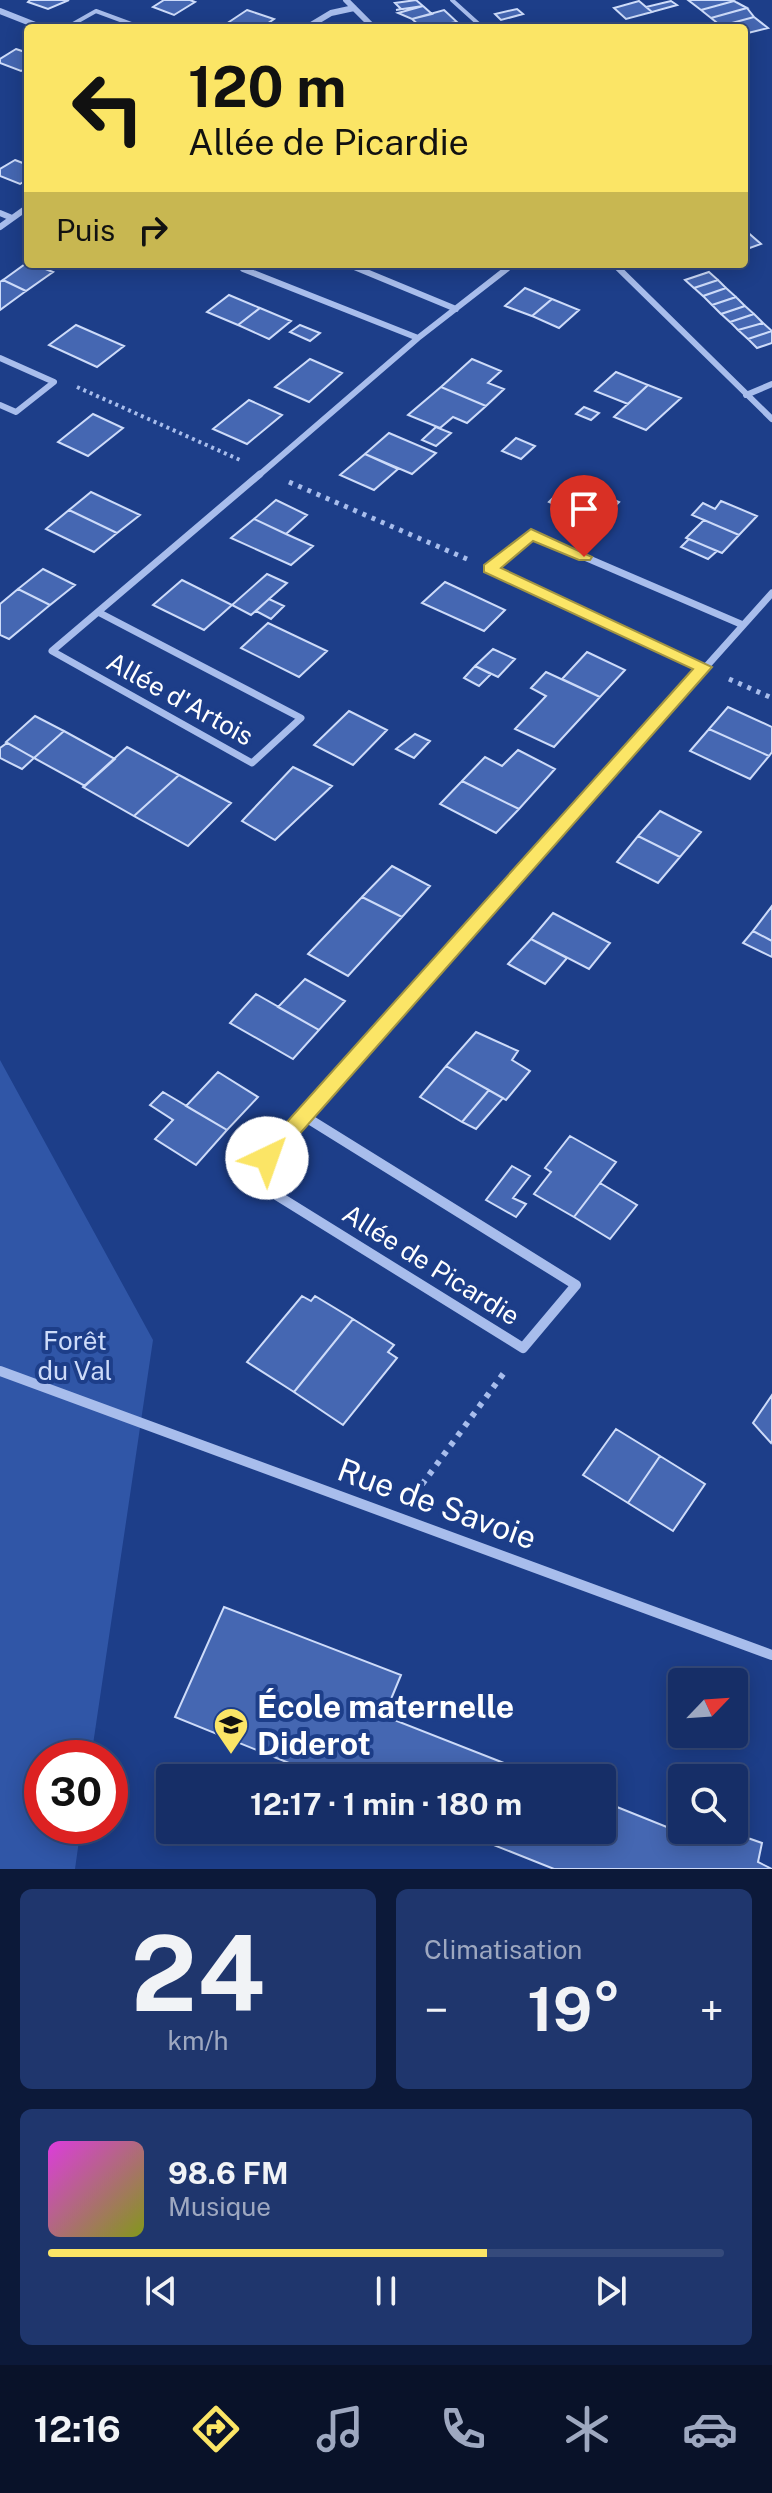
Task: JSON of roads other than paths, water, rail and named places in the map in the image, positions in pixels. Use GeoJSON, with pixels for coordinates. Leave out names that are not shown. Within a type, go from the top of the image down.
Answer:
{"type":"FeatureCollection","features":[{"type":"Feature","properties":{"kind":"street"},"geometry":{"type":"LineString","coordinates":[[346,0],[370,24]]}},
{"type":"Feature","properties":{"kind":"street"},"geometry":{"type":"LineString","coordinates":[[313,24],[331,13],[354,8]]}},
{"type":"Feature","properties":{"kind":"street"},"geometry":{"type":"LineString","coordinates":[[0,11],[33,24]]}},
{"type":"Feature","properties":{"kind":"street"},"geometry":{"type":"LineString","coordinates":[[0,227],[24,210]]}},
{"type":"Feature","properties":{"kind":"street"},"geometry":{"type":"LineString","coordinates":[[0,213],[12,218]]}},
{"type":"Feature","properties":{"kind":"street"},"geometry":{"type":"LineString","coordinates":[[244,268],[418,338]]}},
{"type":"Feature","properties":{"kind":"street"},"geometry":{"type":"LineString","coordinates":[[357,268],[456,309]]}},
{"type":"Feature","properties":{"kind":"street","name":"Allée d'Artois"},"geometry":{"type":"LineString","coordinates":[[98,612],[301,718],[252,763],[52,651],[98,612],[266,472],[418,338],[508,268]]}},
{"type":"Feature","properties":{"kind":"street"},"geometry":{"type":"LineString","coordinates":[[618,268],[772,419]]}},
{"type":"Feature","properties":{"kind":"street"},"geometry":{"type":"LineString","coordinates":[[0,358],[54,382],[16,412],[0,405]]}},
{"type":"Feature","properties":{"kind":"street"},"geometry":{"type":"LineString","coordinates":[[746,395],[772,384]]}},
{"type":"Feature","properties":{"kind":"street"},"geometry":{"type":"LineString","coordinates":[[704,667],[490,569],[531,534],[743,625]]}},
{"type":"Feature","properties":{"kind":"street","name":"Allée de Picardie"},"geometry":{"type":"LineString","coordinates":[[304,1116],[576,1285],[523,1348],[249,1178],[304,1116],[704,667],[772,593]]}},
{"type":"Feature","properties":{"kind":"street","name":"Rue de Savoie"},"geometry":{"type":"LineString","coordinates":[[0,1371],[772,1655]]}},
{"type":"Feature","properties":{"kind":"lane"},"geometry":{"type":"LineString","coordinates":[[452,0],[479,24]]}},
{"type":"Feature","properties":{"kind":"lane"},"geometry":{"type":"LineString","coordinates":[[73,24],[96,11],[131,24]]}},
{"type":"Feature","properties":{"kind":"place","name":"École maternelle Diderot"},"geometry":{"type":"Point","coordinates":[231,1756]}},
{"type":"Feature","properties":{"kind":"park label","name":"Forêt du Val"},"geometry":{"type":"Point","coordinates":[75,1356]}}]}
